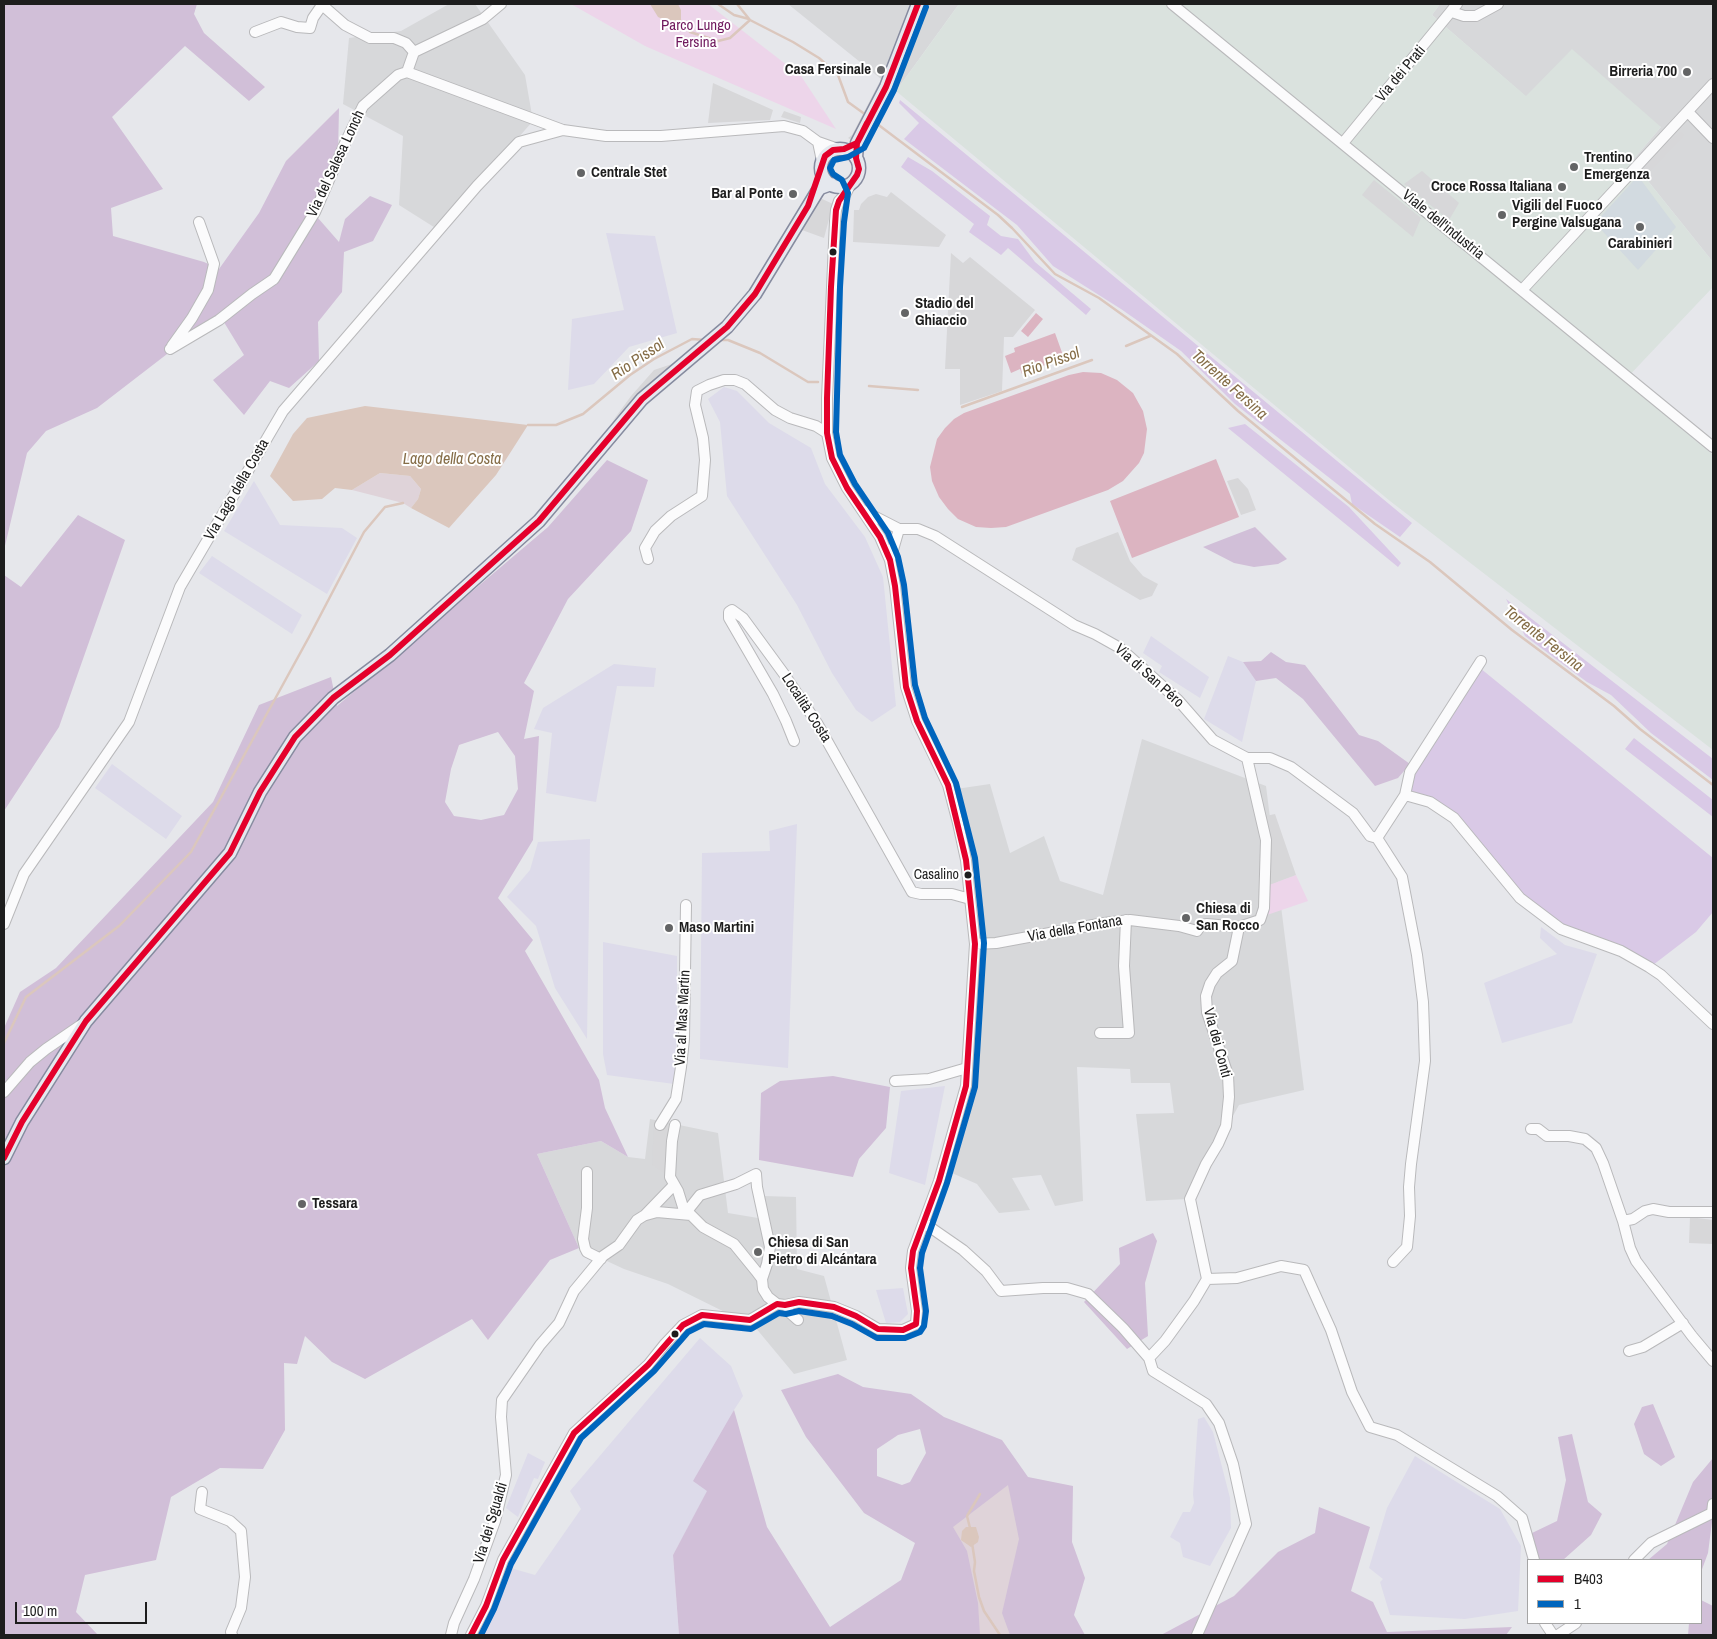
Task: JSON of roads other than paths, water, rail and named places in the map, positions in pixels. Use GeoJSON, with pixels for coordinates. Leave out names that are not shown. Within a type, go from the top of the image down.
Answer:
{"type":"FeatureCollection","features":[{"type":"Feature","properties":{"kind":"main road"},"geometry":{"type":"LineString","coordinates":[[4,1158],[22,1122],[86,1022],[230,853],[260,792],[295,737],[333,698],[390,655],[539,521],[642,399],[727,328],[755,294],[820,188],[846,185],[852,182],[858,175],[857,143],[886,87],[918,4]]}},
{"type":"Feature","properties":{"kind":"main road"},"geometry":{"type":"LineString","coordinates":[[808,206],[828,153],[857,143]]}},
{"type":"Feature","properties":{"kind":"main road"},"geometry":{"type":"LineString","coordinates":[[841,149],[851,152],[856,158]]}},
{"type":"Feature","properties":{"kind":"main road"},"geometry":{"type":"LineString","coordinates":[[822,165],[823,175],[833,185]]}},
{"type":"Feature","properties":{"kind":"street"},"geometry":{"type":"LineString","coordinates":[[501,4],[483,19],[414,52],[408,72],[563,130],[606,136],[661,136],[784,126],[803,131],[818,142],[841,149]]}},
{"type":"Feature","properties":{"kind":"street","name":"Viale dell'industria"},"geometry":{"type":"LineString","coordinates":[[1172,4],[1713,446]]}},
{"type":"Feature","properties":{"kind":"street"},"geometry":{"type":"LineString","coordinates":[[1454,8],[1464,16],[1476,16],[1498,4]]}},
{"type":"Feature","properties":{"kind":"street"},"geometry":{"type":"LineString","coordinates":[[256,32],[281,22],[297,27],[310,28],[313,18],[321,5],[345,25],[370,38],[394,38],[406,43],[414,52]]}},
{"type":"Feature","properties":{"kind":"street","name":"Via dei Prati"},"geometry":{"type":"LineString","coordinates":[[1343,143],[1454,8]]}},
{"type":"Feature","properties":{"kind":"street","name":"Via del Salesa Lonch"},"geometry":{"type":"LineString","coordinates":[[199,222],[214,264],[208,290],[192,318],[170,348],[219,320],[274,279],[315,212],[363,106],[398,75],[408,72]]}},
{"type":"Feature","properties":{"kind":"street"},"geometry":{"type":"LineString","coordinates":[[1522,290],[1713,84]]}},
{"type":"Feature","properties":{"kind":"street"},"geometry":{"type":"LineString","coordinates":[[1688,112],[1713,138]]}},
{"type":"Feature","properties":{"kind":"street","name":"Via Lago della Costa"},"geometry":{"type":"LineString","coordinates":[[4,924],[24,874],[129,722],[180,587],[283,411],[477,186],[519,142],[563,130]]}},
{"type":"Feature","properties":{"kind":"street"},"geometry":{"type":"LineString","coordinates":[[818,142],[822,165]]}},
{"type":"Feature","properties":{"kind":"street"},"geometry":{"type":"LineString","coordinates":[[471,1635],[486,1606],[503,1560],[574,1433],[648,1365],[683,1326],[702,1315],[750,1320],[782,1304],[799,1302],[834,1307],[856,1316],[878,1329],[903,1330],[916,1324],[917,1310],[911,1268],[913,1251],[939,1181],[966,1086],[975,944],[964,851],[948,785],[917,720],[906,687],[895,586],[890,560],[880,538],[847,488],[832,458],[827,433],[831,286],[836,216],[840,201],[852,182]]}},
{"type":"Feature","properties":{"kind":"street"},"geometry":{"type":"LineString","coordinates":[[833,185],[839,193],[840,201]]}},
{"type":"Feature","properties":{"kind":"street"},"geometry":{"type":"LineString","coordinates":[[648,559],[645,548],[655,531],[671,516],[702,496],[705,460],[703,438],[695,405],[697,391],[709,384],[724,380],[735,380],[744,384],[775,410],[790,418],[816,426],[827,433]]}},
{"type":"Feature","properties":{"kind":"street"},"geometry":{"type":"LineString","coordinates":[[862,510],[895,527]]}},
{"type":"Feature","properties":{"kind":"street"},"geometry":{"type":"LineString","coordinates":[[880,538],[895,527]]}},
{"type":"Feature","properties":{"kind":"street"},"geometry":{"type":"LineString","coordinates":[[890,560],[895,527]]}},
{"type":"Feature","properties":{"kind":"street","name":"Via di San Péro"},"geometry":{"type":"LineString","coordinates":[[895,527],[918,529],[935,536],[1074,625],[1096,634],[1120,648],[1178,700],[1213,740],[1247,758]]}},
{"type":"Feature","properties":{"kind":"street","name":"Località Costa"},"geometry":{"type":"LineString","coordinates":[[794,741],[773,694],[730,618],[732,610],[743,618],[817,723],[912,892],[921,894],[952,894],[970,898]]}},
{"type":"Feature","properties":{"kind":"street"},"geometry":{"type":"LineString","coordinates":[[1376,838],[1405,794],[1410,772],[1481,662]]}},
{"type":"Feature","properties":{"kind":"street"},"geometry":{"type":"LineString","coordinates":[[1247,758],[1270,758],[1292,768],[1353,813],[1370,836],[1376,838],[1402,877],[1417,955],[1423,1002],[1425,1061],[1410,1171],[1408,1247],[1393,1262]]}},
{"type":"Feature","properties":{"kind":"street","name":"Via della Fontana"},"geometry":{"type":"LineString","coordinates":[[975,944],[996,943],[1126,920],[1179,926],[1197,931],[1201,925],[1239,927],[1260,920],[1264,908],[1266,840],[1247,758]]}},
{"type":"Feature","properties":{"kind":"street"},"geometry":{"type":"LineString","coordinates":[[1405,794],[1430,802],[1454,818],[1520,898],[1561,929],[1621,951],[1649,967],[1661,975],[1713,1024]]}},
{"type":"Feature","properties":{"kind":"street","name":"Via al Mas Martin"},"geometry":{"type":"LineString","coordinates":[[660,1125],[676,1099],[681,1067],[684,1039],[686,905]]}},
{"type":"Feature","properties":{"kind":"street"},"geometry":{"type":"LineString","coordinates":[[1100,1033],[1129,1033],[1124,966],[1126,920]]}},
{"type":"Feature","properties":{"kind":"street","name":"Via dei Conti"},"geometry":{"type":"LineString","coordinates":[[1207,1279],[1190,1199],[1194,1187],[1226,1126],[1229,1097],[1228,1075],[1207,1012],[1206,996],[1210,984],[1217,973],[1232,961],[1239,927]]}},
{"type":"Feature","properties":{"kind":"street"},"geometry":{"type":"LineString","coordinates":[[4,1092],[30,1062],[86,1022]]}},
{"type":"Feature","properties":{"kind":"street"},"geometry":{"type":"LineString","coordinates":[[894,1081],[930,1079],[967,1068]]}},
{"type":"Feature","properties":{"kind":"street"},"geometry":{"type":"LineString","coordinates":[[675,1125],[670,1177],[678,1191],[683,1207],[704,1227],[734,1244],[762,1280]]}},
{"type":"Feature","properties":{"kind":"street"},"geometry":{"type":"LineString","coordinates":[[1531,1129],[1538,1129],[1547,1136],[1569,1136],[1585,1139],[1596,1148],[1624,1221],[1630,1248],[1636,1261],[1713,1361]]}},
{"type":"Feature","properties":{"kind":"street"},"geometry":{"type":"LineString","coordinates":[[587,1172],[587,1208],[583,1239],[587,1252],[601,1259]]}},
{"type":"Feature","properties":{"kind":"street"},"geometry":{"type":"LineString","coordinates":[[690,1213],[700,1195],[736,1184],[756,1174],[770,1247],[768,1264],[762,1280],[763,1289],[768,1297],[782,1304],[798,1320]]}},
{"type":"Feature","properties":{"kind":"street","name":"Via dei Sgualdi"},"geometry":{"type":"LineString","coordinates":[[451,1635],[495,1520],[506,1475],[501,1416],[502,1400],[540,1345],[559,1323],[574,1291],[601,1259],[619,1245],[637,1220],[645,1215],[674,1185]]}},
{"type":"Feature","properties":{"kind":"street"},"geometry":{"type":"LineString","coordinates":[[1624,1221],[1633,1219],[1645,1211],[1653,1209],[1669,1212],[1713,1212]]}},
{"type":"Feature","properties":{"kind":"street"},"geometry":{"type":"LineString","coordinates":[[645,1215],[658,1212],[690,1213]]}},
{"type":"Feature","properties":{"kind":"street"},"geometry":{"type":"LineString","coordinates":[[924,1223],[963,1250],[986,1271],[1001,1291],[1066,1288],[1088,1294],[1150,1358],[1153,1371],[1206,1404],[1219,1423],[1234,1464],[1246,1524],[1229,1558],[1197,1635]]}},
{"type":"Feature","properties":{"kind":"street"},"geometry":{"type":"LineString","coordinates":[[1150,1358],[1194,1301],[1207,1279],[1237,1278],[1281,1266],[1304,1270],[1331,1330],[1352,1392],[1370,1428],[1397,1435],[1497,1496],[1522,1518],[1534,1559]]}},
{"type":"Feature","properties":{"kind":"street"},"geometry":{"type":"LineString","coordinates":[[1629,1351],[1643,1347],[1683,1323]]}},
{"type":"Feature","properties":{"kind":"street"},"geometry":{"type":"LineString","coordinates":[[202,1492],[200,1509],[230,1521],[241,1531],[245,1577],[242,1608],[231,1632],[232,1635]]}},
{"type":"Feature","properties":{"kind":"street"},"geometry":{"type":"LineString","coordinates":[[1635,1559],[1651,1543],[1712,1513],[1713,1504]]}},
{"type":"Feature","properties":{"kind":"street"},"geometry":{"type":"LineString","coordinates":[[1544,1624],[1553,1635]]}},
{"type":"Feature","properties":{"kind":"street"},"geometry":{"type":"LineString","coordinates":[[1558,1635],[1574,1624]]}},
{"type":"Feature","properties":{"kind":"water"},"geometry":{"type":"Polygon","coordinates":[[[650,4],[678,4],[681,10],[681,21],[667,21],[658,17],[650,4]]]}},
{"type":"Feature","properties":{"kind":"water","name":"Lago della Costa"},"geometry":{"type":"Polygon","coordinates":[[[365,406],[528,425],[496,475],[449,528],[411,508],[418,499],[421,489],[410,476],[380,473],[352,490],[335,488],[322,499],[293,501],[270,476],[293,434],[307,418],[365,406]]]}},
{"type":"Feature","properties":{"kind":"water"},"geometry":{"type":"Polygon","coordinates":[[[966,1527],[976,1527],[979,1537],[978,1542],[971,1547],[961,1540],[962,1531],[966,1527]]]}},
{"type":"Feature","properties":{"kind":"waterway"},"geometry":{"type":"LineString","coordinates":[[718,4],[734,15],[749,19]]}},
{"type":"Feature","properties":{"kind":"waterway","name":"Torrente Fersina"},"geometry":{"type":"LineString","coordinates":[[737,4],[750,20],[819,58],[838,75],[848,102],[866,115]]}},
{"type":"Feature","properties":{"kind":"waterway"},"geometry":{"type":"LineString","coordinates":[[679,19],[690,32],[718,41],[730,38],[750,20]]}},
{"type":"Feature","properties":{"kind":"waterway","name":"Torrente Fersina"},"geometry":{"type":"LineString","coordinates":[[872,120],[998,215],[1055,274],[1099,298],[1177,354],[1238,411],[1375,524],[1430,562],[1512,630],[1614,706],[1640,729],[1713,785]]}},
{"type":"Feature","properties":{"kind":"waterway","name":"Rio Pissol"},"geometry":{"type":"LineString","coordinates":[[1126,346],[1150,336]]}},
{"type":"Feature","properties":{"kind":"waterway","name":"Rio Pissol"},"geometry":{"type":"LineString","coordinates":[[528,425],[556,425],[583,414],[630,375],[654,359],[692,339],[705,340]]}},
{"type":"Feature","properties":{"kind":"waterway","name":"Rio Pissol"},"geometry":{"type":"LineString","coordinates":[[718,340],[728,340],[760,353],[808,382],[818,382]]}},
{"type":"Feature","properties":{"kind":"waterway","name":"Rio Pissol"},"geometry":{"type":"LineString","coordinates":[[962,407],[1092,360]]}},
{"type":"Feature","properties":{"kind":"waterway","name":"Rio Pissol"},"geometry":{"type":"LineString","coordinates":[[869,386],[918,390]]}},
{"type":"Feature","properties":{"kind":"waterway"},"geometry":{"type":"LineString","coordinates":[[4,1043],[26,997],[119,926],[191,852],[309,637],[364,532],[385,507],[403,503]]}},
{"type":"Feature","properties":{"kind":"waterway"},"geometry":{"type":"LineString","coordinates":[[970,1528],[967,1516],[980,1494]]}},
{"type":"Feature","properties":{"kind":"waterway"},"geometry":{"type":"LineString","coordinates":[[972,1543],[975,1562],[974,1571],[979,1597],[984,1611],[1000,1635]]}},
{"type":"Feature","properties":{"kind":"place","name":"Casa Fersinale"},"geometry":{"type":"Point","coordinates":[881,70]}},
{"type":"Feature","properties":{"kind":"place","name":"Birreria 700"},"geometry":{"type":"Point","coordinates":[1687,72]}},
{"type":"Feature","properties":{"kind":"place","name":"Trentino Emergenza"},"geometry":{"type":"Point","coordinates":[1574,167]}},
{"type":"Feature","properties":{"kind":"place","name":"Centrale Stet"},"geometry":{"type":"Point","coordinates":[581,173]}},
{"type":"Feature","properties":{"kind":"place","name":"Croce Rossa Italiana"},"geometry":{"type":"Point","coordinates":[1562,187]}},
{"type":"Feature","properties":{"kind":"place","name":"Bar al Ponte"},"geometry":{"type":"Point","coordinates":[793,194]}},
{"type":"Feature","properties":{"kind":"place","name":"Vigili del Fuoco Pergine Valsugana"},"geometry":{"type":"Point","coordinates":[1502,215]}},
{"type":"Feature","properties":{"kind":"place","name":"Carabinieri"},"geometry":{"type":"Point","coordinates":[1640,227]}},
{"type":"Feature","properties":{"kind":"place","name":"Stadio del Ghiaccio"},"geometry":{"type":"Point","coordinates":[905,313]}},
{"type":"Feature","properties":{"kind":"place","name":"Casalino"},"geometry":{"type":"Point","coordinates":[968,875]}},
{"type":"Feature","properties":{"kind":"place","name":"Chiesa di San Rocco"},"geometry":{"type":"Point","coordinates":[1186,918]}},
{"type":"Feature","properties":{"kind":"place","name":"Maso Martini"},"geometry":{"type":"Point","coordinates":[669,928]}},
{"type":"Feature","properties":{"kind":"place","name":"Tessara"},"geometry":{"type":"Point","coordinates":[302,1204]}},
{"type":"Feature","properties":{"kind":"place","name":"Chiesa di San Pietro di Alcántara"},"geometry":{"type":"Point","coordinates":[758,1252]}},
{"type":"Feature","properties":{"kind":"park label","name":"Parco Lungo Fersina"},"geometry":{"type":"Point","coordinates":[696,34]}}]}
